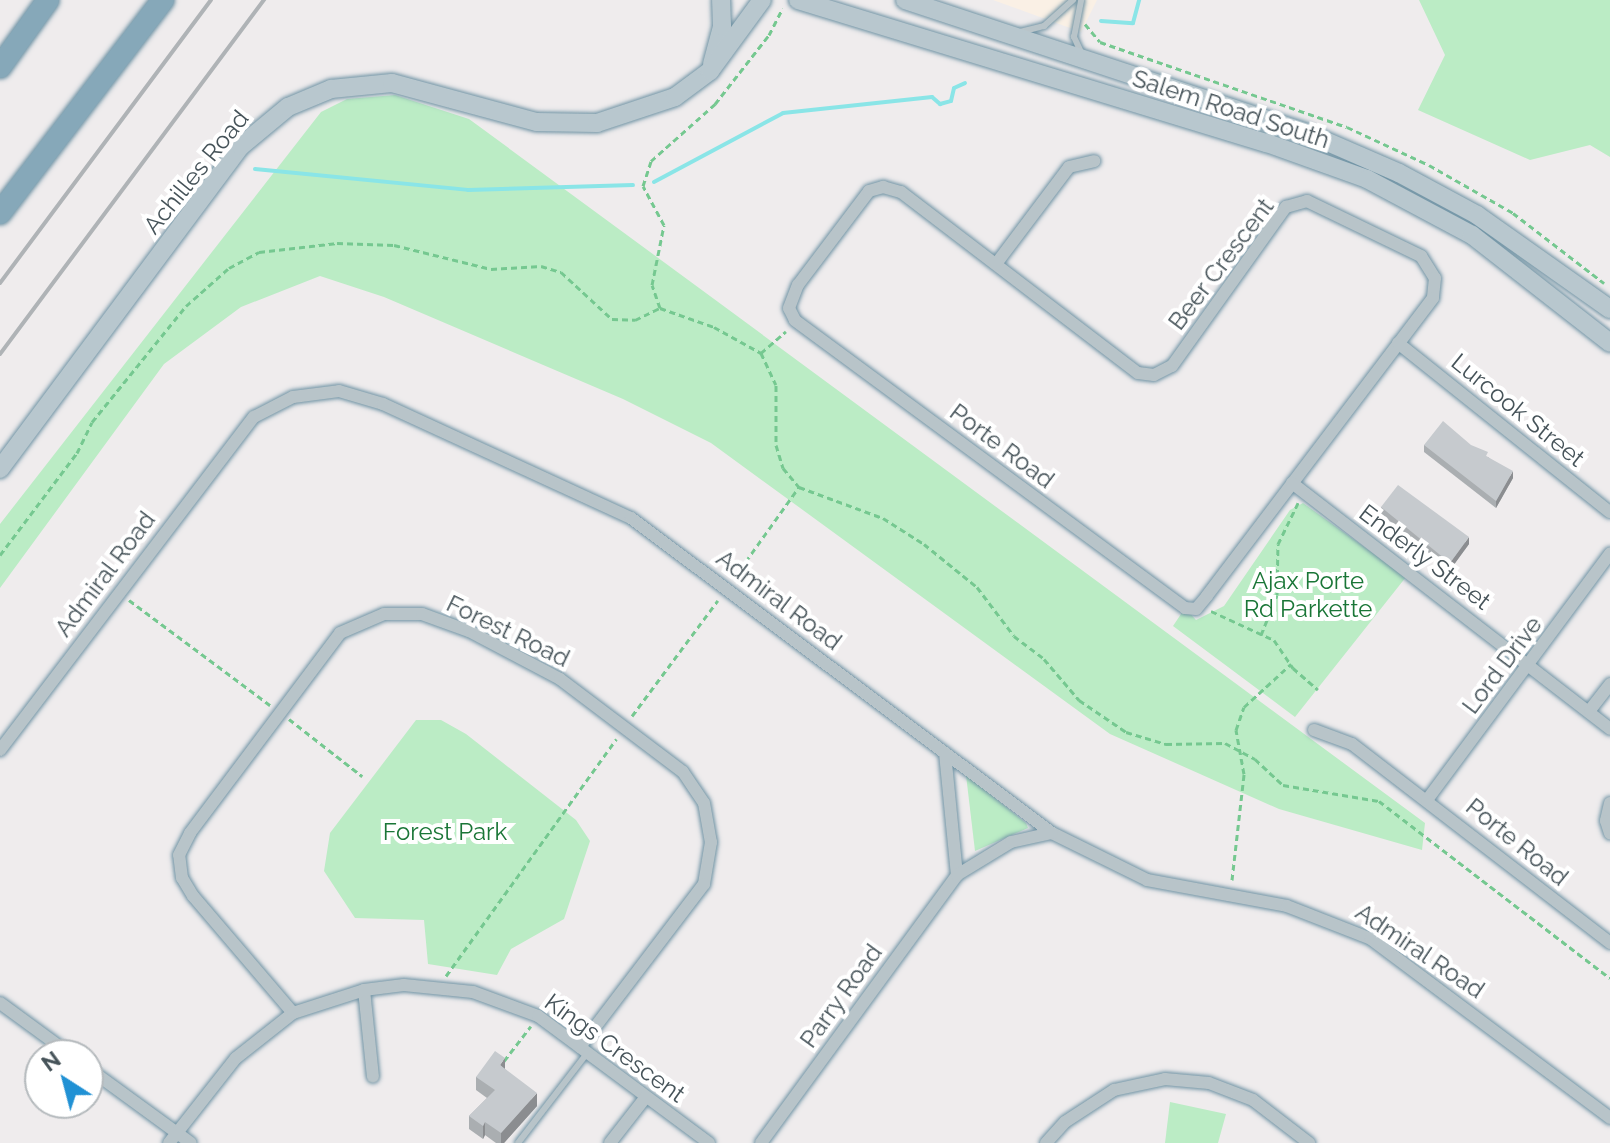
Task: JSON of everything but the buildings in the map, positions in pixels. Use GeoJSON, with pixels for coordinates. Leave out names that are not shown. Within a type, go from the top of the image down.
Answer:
{"type":"FeatureCollection","features":[{"type":"Feature","properties":{"kind":"highway"},"geometry":{"type":"LineString","coordinates":[[0,67],[48,0]]}},
{"type":"Feature","properties":{"kind":"highway"},"geometry":{"type":"LineString","coordinates":[[0,213],[163,0]]}},
{"type":"Feature","properties":{"kind":"main road"},"geometry":{"type":"LineString","coordinates":[[710,71],[722,26],[721,0]]}},
{"type":"Feature","properties":{"kind":"main road","name":"Achilles Road"},"geometry":{"type":"LineString","coordinates":[[0,469],[234,155],[288,107],[331,89],[392,83],[537,122],[597,123],[675,97],[710,71],[762,0]]}},
{"type":"Feature","properties":{"kind":"main road","name":"Salem Road South"},"geometry":{"type":"LineString","coordinates":[[905,0],[930,4],[1008,34],[1307,133],[1399,173],[1491,223],[1610,309]]}},
{"type":"Feature","properties":{"kind":"main road","name":"Salem Road South"},"geometry":{"type":"LineString","coordinates":[[790,4],[1267,143],[1367,179],[1472,235],[1610,343]]}},
{"type":"Feature","properties":{"kind":"street"},"geometry":{"type":"LineString","coordinates":[[996,264],[1069,167],[1094,161]]}},
{"type":"Feature","properties":{"kind":"street","name":"Beer Crescent"},"geometry":{"type":"LineString","coordinates":[[789,308],[798,285],[869,191],[883,187],[901,192],[1138,373],[1154,375],[1172,366],[1286,207],[1307,201],[1421,256],[1435,278],[1433,298],[1196,609]]}},
{"type":"Feature","properties":{"kind":"street","name":"Porte Road"},"geometry":{"type":"LineString","coordinates":[[789,308],[795,320],[1050,509],[1185,608],[1196,609]]}},
{"type":"Feature","properties":{"kind":"street","name":"Lurcook Street"},"geometry":{"type":"LineString","coordinates":[[1398,343],[1610,512]]}},
{"type":"Feature","properties":{"kind":"street","name":"Admiral Road"},"geometry":{"type":"LineString","coordinates":[[0,750],[254,417],[293,397],[339,391],[383,404],[631,518],[1052,833],[1147,880],[1287,906],[1359,933],[1610,1118]]}},
{"type":"Feature","properties":{"kind":"street","name":"Enderly Street"},"geometry":{"type":"LineString","coordinates":[[1292,483],[1590,710],[1610,729]]}},
{"type":"Feature","properties":{"kind":"street","name":"Lord Drive"},"geometry":{"type":"LineString","coordinates":[[1427,800],[1531,665],[1610,554]]}},
{"type":"Feature","properties":{"kind":"street","name":"Forest Road"},"geometry":{"type":"LineString","coordinates":[[293,1013],[193,896],[182,878],[179,855],[190,833],[340,633],[384,614],[422,614],[469,631],[560,679],[625,727],[694,785],[704,803],[710,861],[704,884],[584,1050]]}},
{"type":"Feature","properties":{"kind":"street"},"geometry":{"type":"LineString","coordinates":[[1590,710],[1610,684]]}},
{"type":"Feature","properties":{"kind":"street","name":"Porte Road"},"geometry":{"type":"LineString","coordinates":[[1314,730],[1352,744],[1610,943]]}},
{"type":"Feature","properties":{"kind":"street"},"geometry":{"type":"LineString","coordinates":[[945,753],[957,875]]}},
{"type":"Feature","properties":{"kind":"street"},"geometry":{"type":"LineString","coordinates":[[1610,803],[1606,821],[1610,833]]}},
{"type":"Feature","properties":{"kind":"street","name":"Parry Road"},"geometry":{"type":"LineString","coordinates":[[761,1143],[957,875],[1011,842],[1052,833]]}},
{"type":"Feature","properties":{"kind":"street","name":"Kings Crescent"},"geometry":{"type":"LineString","coordinates":[[173,1138],[236,1058],[293,1013],[364,990],[439,986],[473,992],[538,1016],[709,1143]]}},
{"type":"Feature","properties":{"kind":"street"},"geometry":{"type":"LineString","coordinates":[[364,990],[373,1077]]}},
{"type":"Feature","properties":{"kind":"street"},"geometry":{"type":"LineString","coordinates":[[0,1003],[49,1039]]}},
{"type":"Feature","properties":{"kind":"street"},"geometry":{"type":"LineString","coordinates":[[1046,1143],[1065,1122],[1114,1090],[1165,1079],[1209,1083],[1253,1100],[1309,1143]]}},
{"type":"Feature","properties":{"kind":"street"},"geometry":{"type":"LineString","coordinates":[[104,1081],[173,1138],[191,1143]]}},
{"type":"Feature","properties":{"kind":"street"},"geometry":{"type":"LineString","coordinates":[[610,1143],[646,1097]]}},
{"type":"Feature","properties":{"kind":"lane"},"geometry":{"type":"LineString","coordinates":[[1008,34],[1044,26],[1073,0]]}},
{"type":"Feature","properties":{"kind":"lane"},"geometry":{"type":"LineString","coordinates":[[1081,0],[1074,37],[1084,59]]}},
{"type":"Feature","properties":{"kind":"lane"},"geometry":{"type":"LineString","coordinates":[[518,1143],[584,1050]]}},
{"type":"Feature","properties":{"kind":"path"},"geometry":{"type":"LineString","coordinates":[[660,308],[652,285],[664,225],[643,186],[651,161],[715,104],[790,4]]}},
{"type":"Feature","properties":{"kind":"path"},"geometry":{"type":"LineString","coordinates":[[0,555],[77,453],[92,422],[186,306],[229,268],[259,252],[337,243],[394,245],[491,269],[541,266],[561,272],[612,319],[635,320],[660,308],[714,327],[761,353],[776,385],[776,445],[783,468],[799,487],[883,518],[924,544],[977,587],[1014,636],[1044,659],[1079,700],[1126,732],[1166,744],[1225,743],[1239,750],[1283,785],[1349,792],[1393,809],[1610,978]]}},
{"type":"Feature","properties":{"kind":"path"},"geometry":{"type":"LineString","coordinates":[[761,353],[787,330]]}},
{"type":"Feature","properties":{"kind":"path"},"geometry":{"type":"LineString","coordinates":[[439,986],[799,487]]}},
{"type":"Feature","properties":{"kind":"path"},"geometry":{"type":"LineString","coordinates":[[1261,635],[1277,595],[1278,544],[1306,493]]}},
{"type":"Feature","properties":{"kind":"path"},"geometry":{"type":"LineString","coordinates":[[103,582],[362,776]]}},
{"type":"Feature","properties":{"kind":"path"},"geometry":{"type":"LineString","coordinates":[[1211,611],[1274,640],[1291,664],[1318,690]]}},
{"type":"Feature","properties":{"kind":"path"},"geometry":{"type":"LineString","coordinates":[[1232,880],[1243,809],[1236,730],[1244,707],[1291,664]]}},
{"type":"Feature","properties":{"kind":"path"},"geometry":{"type":"LineString","coordinates":[[504,1061],[538,1016]]}},
{"type":"Feature","properties":{"kind":"shaded area"},"geometry":{"type":"Polygon","coordinates":[[[993,0],[1097,0],[1081,32],[993,0]]]}},
{"type":"Feature","properties":{"kind":"green space"},"geometry":{"type":"Polygon","coordinates":[[[1419,0],[1610,0],[1610,157],[1590,145],[1530,160],[1418,110],[1445,55],[1419,0]]]}},
{"type":"Feature","properties":{"kind":"green space"},"geometry":{"type":"Polygon","coordinates":[[[395,95],[469,119],[695,285],[1425,823],[1422,850],[1279,809],[1110,734],[711,443],[623,399],[384,297],[320,276],[241,307],[164,364],[0,588],[0,524],[321,112],[347,99],[395,95]]]}},
{"type":"Feature","properties":{"kind":"green space","name":"Ajax Porte Rd Parkette"},"geometry":{"type":"Polygon","coordinates":[[[1303,503],[1406,577],[1295,717],[1173,626],[1185,608],[1196,620],[1224,606],[1290,510],[1303,503]]]}},
{"type":"Feature","properties":{"kind":"green space","name":"Forest Park"},"geometry":{"type":"Polygon","coordinates":[[[416,720],[441,720],[466,734],[576,820],[590,841],[564,919],[511,949],[497,975],[428,964],[424,920],[355,918],[324,871],[330,833],[416,720]]]}},
{"type":"Feature","properties":{"kind":"green space"},"geometry":{"type":"Polygon","coordinates":[[[966,775],[1026,823],[1028,828],[975,851],[966,775]]]}},
{"type":"Feature","properties":{"kind":"green space"},"geometry":{"type":"Polygon","coordinates":[[[1170,1102],[1226,1114],[1218,1143],[1165,1143],[1170,1102]]]}},
{"type":"Feature","properties":{"kind":"waterway"},"geometry":{"type":"LineString","coordinates":[[1101,21],[1133,23],[1139,0]]}},
{"type":"Feature","properties":{"kind":"waterway"},"geometry":{"type":"LineString","coordinates":[[654,182],[783,113],[932,97],[940,104],[951,101],[954,88],[965,83]]}},
{"type":"Feature","properties":{"kind":"waterway"},"geometry":{"type":"LineString","coordinates":[[255,169],[468,190],[633,185]]}},
{"type":"Feature","properties":{"kind":"railway"},"geometry":{"type":"LineString","coordinates":[[0,283],[211,0]]}},
{"type":"Feature","properties":{"kind":"railway"},"geometry":{"type":"LineString","coordinates":[[0,354],[264,0]]}}]}
